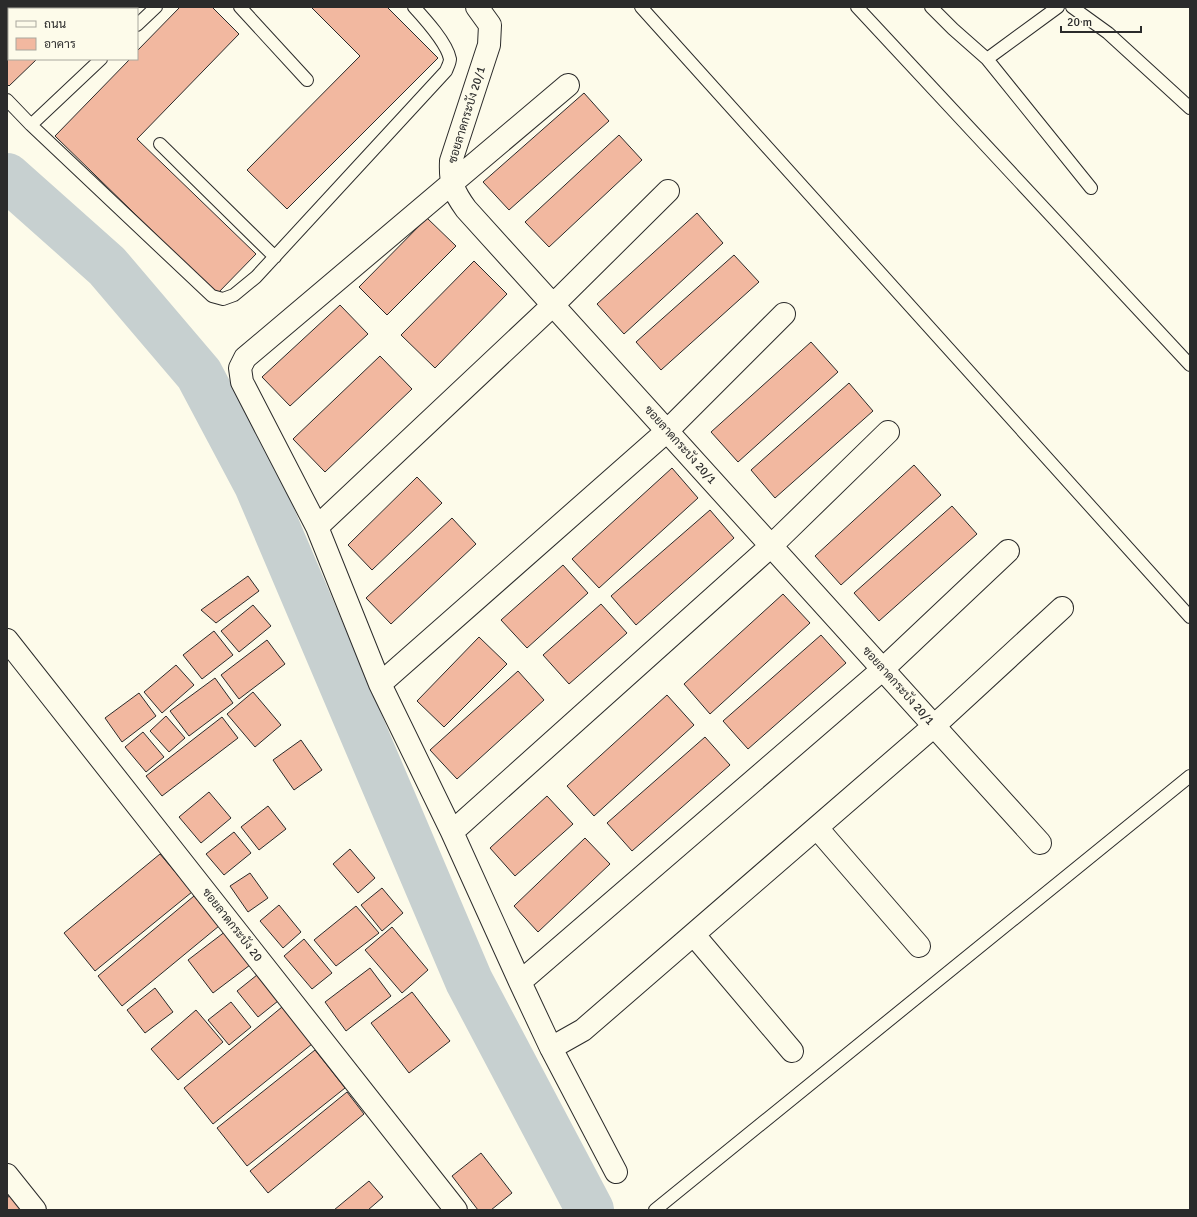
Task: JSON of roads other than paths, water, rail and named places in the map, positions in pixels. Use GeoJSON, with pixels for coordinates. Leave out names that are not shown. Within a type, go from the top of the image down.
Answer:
{"type":"FeatureCollection","features":[{"type":"Feature","properties":{"kind":"street","name":"ซอยลาดกระบัง 20/1"},"geometry":{"type":"LineString","coordinates":[[477,7],[490,25],[489,45],[451,161],[450,172],[452,184],[457,197],[466,209],[1040,843]]}},
{"type":"Feature","properties":{"kind":"street"},"geometry":{"type":"LineString","coordinates":[[568,85],[245,358],[240,368],[242,382],[317,527],[380,684],[452,832],[551,1048],[616,1172]]}},
{"type":"Feature","properties":{"kind":"street"},"geometry":{"type":"LineString","coordinates":[[317,527],[553,305],[668,191]]}},
{"type":"Feature","properties":{"kind":"street"},"geometry":{"type":"LineString","coordinates":[[380,684],[667,431],[784,314]]}},
{"type":"Feature","properties":{"kind":"street"},"geometry":{"type":"LineString","coordinates":[[452,832],[771,546],[888,432]]}},
{"type":"Feature","properties":{"kind":"street"},"geometry":{"type":"LineString","coordinates":[[520,982],[883,669],[1008,551]]}},
{"type":"Feature","properties":{"kind":"street"},"geometry":{"type":"LineString","coordinates":[[551,1048],[583,1030],[694,935],[934,726],[1062,608]]}},
{"type":"Feature","properties":{"kind":"street","name":"ซอยลาดกระบัง 20"},"geometry":{"type":"LineString","coordinates":[[7,640],[456,1210]]}},
{"type":"Feature","properties":{"kind":"street"},"geometry":{"type":"LineString","coordinates":[[817,828],[919,946]]}},
{"type":"Feature","properties":{"kind":"street"},"geometry":{"type":"LineString","coordinates":[[694,935],[792,1051]]}},
{"type":"Feature","properties":{"kind":"street"},"geometry":{"type":"LineString","coordinates":[[7,1175],[35,1210]]}},
{"type":"Feature","properties":{"kind":"lane"},"geometry":{"type":"LineString","coordinates":[[138,24],[156,7]]}},
{"type":"Feature","properties":{"kind":"lane"},"geometry":{"type":"LineString","coordinates":[[240,7],[307,80]]}},
{"type":"Feature","properties":{"kind":"lane"},"geometry":{"type":"LineString","coordinates":[[7,100],[31,126],[212,296],[223,299],[234,295],[256,277],[446,72],[450,60],[444,46],[426,19],[414,7]]}},
{"type":"Feature","properties":{"kind":"lane"},"geometry":{"type":"LineString","coordinates":[[642,7],[1190,617]]}},
{"type":"Feature","properties":{"kind":"lane"},"geometry":{"type":"LineString","coordinates":[[857,7],[1190,365]]}},
{"type":"Feature","properties":{"kind":"lane"},"geometry":{"type":"LineString","coordinates":[[931,7],[987,59],[1091,188]]}},
{"type":"Feature","properties":{"kind":"lane"},"geometry":{"type":"LineString","coordinates":[[987,59],[1058,7]]}},
{"type":"Feature","properties":{"kind":"lane"},"geometry":{"type":"LineString","coordinates":[[1072,7],[1108,33],[1190,108]]}},
{"type":"Feature","properties":{"kind":"lane"},"geometry":{"type":"LineString","coordinates":[[31,126],[100,60]]}},
{"type":"Feature","properties":{"kind":"lane"},"geometry":{"type":"LineString","coordinates":[[160,144],[275,257]]}},
{"type":"Feature","properties":{"kind":"lane"},"geometry":{"type":"LineString","coordinates":[[655,1210],[1190,776]]}},
{"type":"Feature","properties":{"kind":"waterway"},"geometry":{"type":"LineString","coordinates":[[7,177],[107,266],[199,374],[258,485],[469,981],[590,1210]]}}]}
